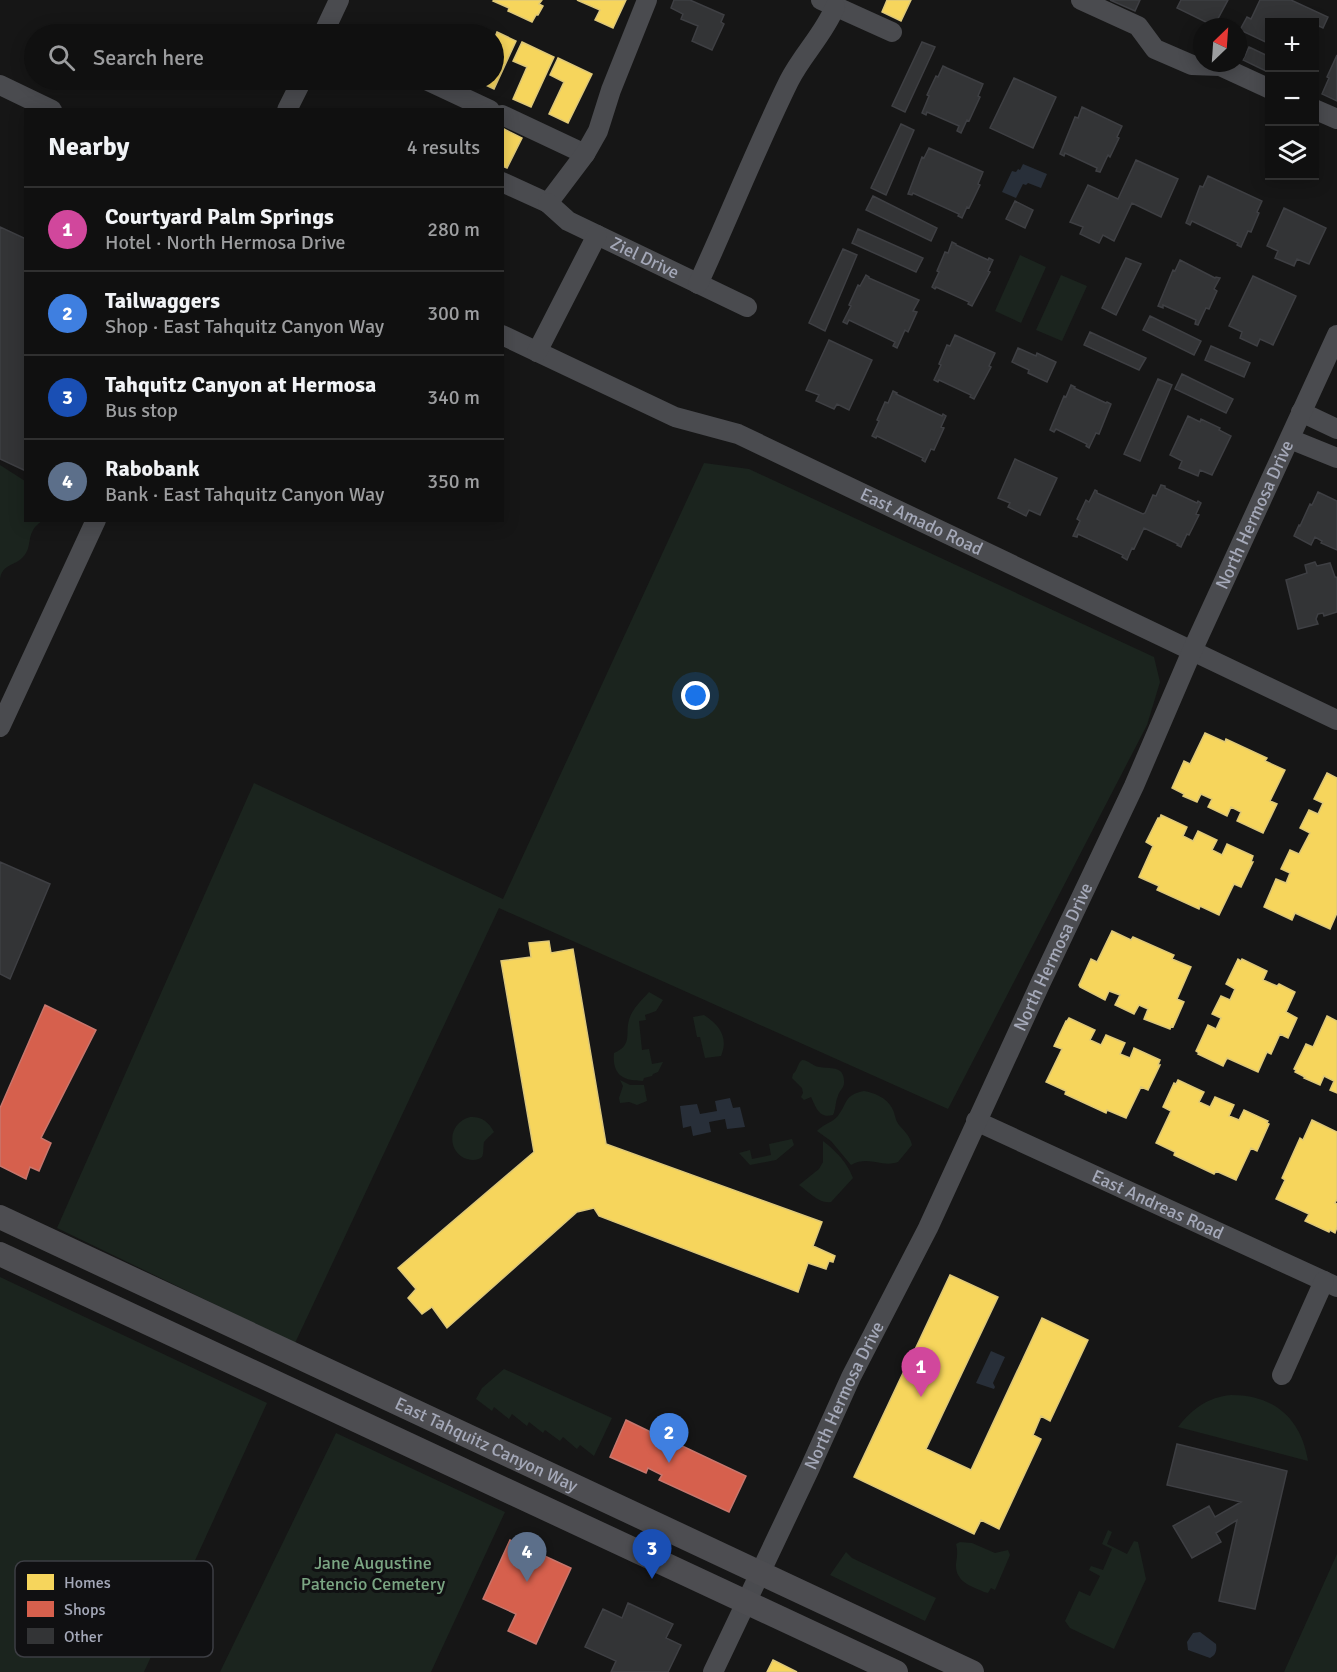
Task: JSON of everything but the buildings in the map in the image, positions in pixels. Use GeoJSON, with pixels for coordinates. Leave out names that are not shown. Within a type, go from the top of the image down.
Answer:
{"type":"FeatureCollection","features":[{"type":"Feature","properties":{"kind":"main road","name":"East Tahquitz Canyon Way"},"geometry":{"type":"LineString","coordinates":[[0,1217],[972,1672]]}},
{"type":"Feature","properties":{"kind":"main road","name":"East Tahquitz Canyon Way"},"geometry":{"type":"LineString","coordinates":[[0,1254],[896,1672]]}},
{"type":"Feature","properties":{"kind":"street"},"geometry":{"type":"LineString","coordinates":[[328,24],[339,0]]}},
{"type":"Feature","properties":{"kind":"street"},"geometry":{"type":"LineString","coordinates":[[548,203],[585,154],[598,131],[611,90],[647,0]]}},
{"type":"Feature","properties":{"kind":"street"},"geometry":{"type":"LineString","coordinates":[[1081,0],[1138,26],[1155,49],[1192,65],[1220,66],[1265,87]]}},
{"type":"Feature","properties":{"kind":"street"},"geometry":{"type":"LineString","coordinates":[[698,284],[786,86],[825,28],[828,3],[892,32]]}},
{"type":"Feature","properties":{"kind":"street"},"geometry":{"type":"LineString","coordinates":[[0,85],[48,108]]}},
{"type":"Feature","properties":{"kind":"street"},"geometry":{"type":"LineString","coordinates":[[288,108],[297,90]]}},
{"type":"Feature","properties":{"kind":"street"},"geometry":{"type":"LineString","coordinates":[[447,90],[486,108]]}},
{"type":"Feature","properties":{"kind":"street"},"geometry":{"type":"LineString","coordinates":[[1319,111],[1337,119]]}},
{"type":"Feature","properties":{"kind":"street"},"geometry":{"type":"LineString","coordinates":[[504,116],[585,154]]}},
{"type":"Feature","properties":{"kind":"street","name":"Ziel Drive"},"geometry":{"type":"LineString","coordinates":[[504,183],[548,203],[568,221],[747,308]]}},
{"type":"Feature","properties":{"kind":"street"},"geometry":{"type":"LineString","coordinates":[[537,352],[597,235]]}},
{"type":"Feature","properties":{"kind":"street","name":"North Hermosa Drive"},"geometry":{"type":"LineString","coordinates":[[713,1672],[851,1377],[928,1228],[1134,786],[1192,651],[1337,335]]}},
{"type":"Feature","properties":{"kind":"street","name":"East Amado Road"},"geometry":{"type":"LineString","coordinates":[[504,336],[675,417],[738,434],[1337,720]]}},
{"type":"Feature","properties":{"kind":"street"},"geometry":{"type":"LineString","coordinates":[[1301,412],[1337,429]]}},
{"type":"Feature","properties":{"kind":"street"},"geometry":{"type":"LineString","coordinates":[[1290,439],[1337,458]]}},
{"type":"Feature","properties":{"kind":"street"},"geometry":{"type":"LineString","coordinates":[[0,727],[95,522]]}},
{"type":"Feature","properties":{"kind":"street","name":"East Andreas Road"},"geometry":{"type":"LineString","coordinates":[[976,1121],[1331,1284]]}},
{"type":"Feature","properties":{"kind":"street"},"geometry":{"type":"LineString","coordinates":[[1282,1375],[1331,1284]]}},
{"type":"Feature","properties":{"kind":"green space"},"geometry":{"type":"Polygon","coordinates":[[[1020,255],[1046,267],[1021,323],[995,311],[1020,255]]]}},
{"type":"Feature","properties":{"kind":"green space"},"geometry":{"type":"Polygon","coordinates":[[[1061,275],[1087,286],[1062,341],[1036,330],[1061,275]]]}},
{"type":"Feature","properties":{"kind":"green space"},"geometry":{"type":"Polygon","coordinates":[[[704,463],[749,469],[1154,657],[1160,682],[1147,725],[948,1109],[499,908],[295,1343],[57,1228],[254,783],[503,899],[704,463]]]}},
{"type":"Feature","properties":{"kind":"green space"},"geometry":{"type":"Polygon","coordinates":[[[0,465],[24,480],[24,522],[41,522],[33,530],[26,553],[20,560],[3,570],[0,579],[0,465]]]}},
{"type":"Feature","properties":{"kind":"green space"},"geometry":{"type":"Polygon","coordinates":[[[649,992],[663,1000],[656,1011],[645,1015],[646,1020],[639,1021],[642,1050],[649,1049],[652,1064],[663,1062],[658,1072],[644,1078],[643,1081],[630,1080],[617,1072],[614,1053],[626,1043],[630,1016],[649,992]]]}},
{"type":"Feature","properties":{"kind":"green space"},"geometry":{"type":"Polygon","coordinates":[[[704,1015],[721,1032],[724,1043],[721,1056],[705,1058],[693,1017],[704,1015]]]}},
{"type":"Feature","properties":{"kind":"green space"},"geometry":{"type":"Polygon","coordinates":[[[802,1060],[817,1066],[836,1069],[842,1073],[844,1085],[837,1098],[833,1115],[821,1114],[811,1097],[804,1100],[801,1097],[802,1088],[792,1078],[802,1060]]]}},
{"type":"Feature","properties":{"kind":"green space"},"geometry":{"type":"Polygon","coordinates":[[[620,1080],[630,1085],[644,1085],[647,1101],[637,1105],[629,1102],[620,1103],[619,1098],[623,1086],[620,1080]]]}},
{"type":"Feature","properties":{"kind":"green space"},"geometry":{"type":"Polygon","coordinates":[[[864,1091],[876,1094],[889,1104],[898,1123],[910,1139],[912,1145],[898,1162],[886,1164],[864,1161],[851,1165],[831,1141],[817,1131],[837,1117],[852,1095],[864,1091]]]}},
{"type":"Feature","properties":{"kind":"green space"},"geometry":{"type":"Polygon","coordinates":[[[470,1117],[484,1120],[494,1132],[484,1142],[482,1157],[474,1160],[458,1154],[452,1141],[456,1127],[470,1117]]]}},
{"type":"Feature","properties":{"kind":"green space"},"geometry":{"type":"Polygon","coordinates":[[[792,1139],[794,1145],[776,1160],[750,1165],[739,1153],[750,1150],[752,1159],[771,1155],[769,1144],[792,1139]]]}},
{"type":"Feature","properties":{"kind":"green space"},"geometry":{"type":"Polygon","coordinates":[[[823,1141],[841,1157],[853,1178],[831,1202],[818,1199],[799,1185],[819,1169],[823,1162],[823,1141]]]}},
{"type":"Feature","properties":{"kind":"green space"},"geometry":{"type":"Polygon","coordinates":[[[0,1277],[267,1403],[195,1561],[15,1561],[15,1657],[151,1657],[144,1672],[0,1672],[0,1277]]]}},
{"type":"Feature","properties":{"kind":"green space"},"geometry":{"type":"Polygon","coordinates":[[[504,1369],[612,1418],[594,1456],[580,1445],[577,1449],[563,1437],[560,1441],[545,1430],[543,1433],[529,1422],[527,1426],[512,1414],[509,1419],[494,1407],[492,1411],[476,1399],[482,1388],[504,1369]]]}},
{"type":"Feature","properties":{"kind":"green space"},"geometry":{"type":"Polygon","coordinates":[[[1231,1395],[1260,1399],[1283,1412],[1299,1433],[1308,1461],[1178,1427],[1201,1405],[1215,1398],[1231,1395]]]}},
{"type":"Feature","properties":{"kind":"green space","name":"Jane Augustine Patencio Cemetery"},"geometry":{"type":"Polygon","coordinates":[[[336,1433],[505,1512],[431,1672],[220,1672],[336,1433]]]}},
{"type":"Feature","properties":{"kind":"green space"},"geometry":{"type":"Polygon","coordinates":[[[1108,1530],[1112,1532],[1107,1544],[1127,1554],[1134,1541],[1138,1542],[1146,1579],[1114,1649],[1070,1628],[1065,1621],[1079,1591],[1090,1596],[1100,1576],[1089,1570],[1091,1566],[1103,1570],[1112,1549],[1102,1544],[1108,1530]]]}},
{"type":"Feature","properties":{"kind":"green space"},"geometry":{"type":"Polygon","coordinates":[[[972,1543],[995,1553],[1008,1550],[1010,1555],[995,1590],[991,1588],[988,1593],[984,1592],[969,1585],[958,1575],[956,1544],[972,1543]]]}},
{"type":"Feature","properties":{"kind":"green space"},"geometry":{"type":"Polygon","coordinates":[[[846,1552],[852,1558],[936,1598],[925,1621],[830,1575],[846,1552]]]}},
{"type":"Feature","properties":{"kind":"green space"},"geometry":{"type":"Polygon","coordinates":[[[1337,1554],[1337,1672],[1284,1672],[1337,1554]]]}},
{"type":"Feature","properties":{"kind":"shaded area"},"geometry":{"type":"Polygon","coordinates":[[[1023,164],[1047,174],[1041,188],[1028,183],[1023,184],[1016,198],[1002,192],[1012,171],[1020,170],[1023,164]]]}},
{"type":"Feature","properties":{"kind":"shaded area"},"geometry":{"type":"Polygon","coordinates":[[[730,1098],[733,1108],[740,1107],[745,1127],[727,1129],[725,1119],[709,1122],[711,1132],[693,1136],[691,1126],[683,1128],[680,1106],[697,1104],[700,1114],[717,1111],[715,1101],[730,1098]]]}},
{"type":"Feature","properties":{"kind":"shaded area"},"geometry":{"type":"Polygon","coordinates":[[[991,1351],[1005,1357],[993,1383],[994,1389],[976,1383],[991,1351]]]}},
{"type":"Feature","properties":{"kind":"shaded area"},"geometry":{"type":"Polygon","coordinates":[[[1200,1632],[1216,1644],[1216,1652],[1210,1658],[1188,1650],[1187,1642],[1193,1633],[1200,1632]]]}},
{"type":"Feature","properties":{"kind":"place","name":"Courtyard Palm Springs"},"geometry":{"type":"Point","coordinates":[921,1397]}},
{"type":"Feature","properties":{"kind":"place","name":"Tailwaggers"},"geometry":{"type":"Point","coordinates":[669,1463]}},
{"type":"Feature","properties":{"kind":"place","name":"Tahquitz Canyon at Hermosa"},"geometry":{"type":"Point","coordinates":[652,1579]}},
{"type":"Feature","properties":{"kind":"place","name":"Rabobank"},"geometry":{"type":"Point","coordinates":[527,1582]}}]}
